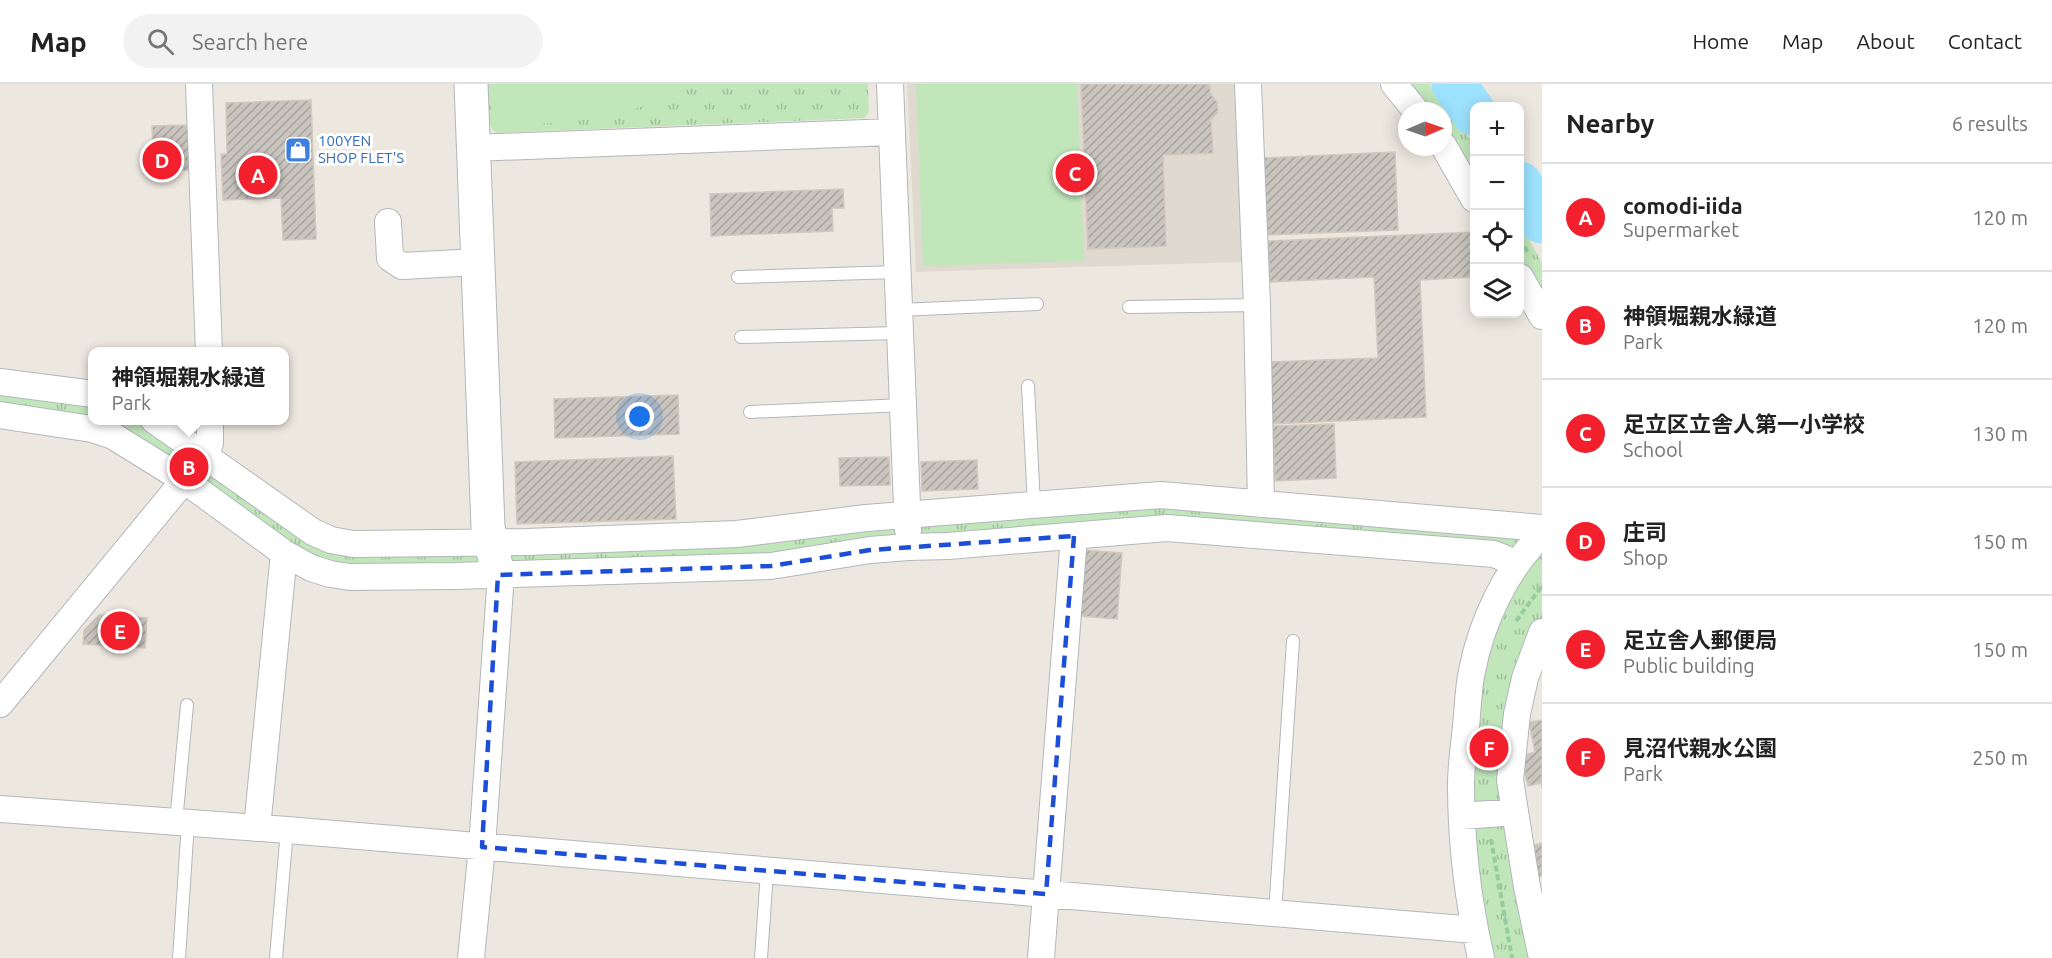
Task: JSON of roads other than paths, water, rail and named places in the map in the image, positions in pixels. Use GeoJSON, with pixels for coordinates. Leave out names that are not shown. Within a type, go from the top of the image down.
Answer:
{"type":"FeatureCollection","features":[{"type":"Feature","properties":{"kind":"street"},"geometry":{"type":"LineString","coordinates":[[199,84],[209,347]]}},
{"type":"Feature","properties":{"kind":"street"},"geometry":{"type":"LineString","coordinates":[[471,84],[488,527],[500,588],[482,847],[471,958]]}},
{"type":"Feature","properties":{"kind":"street"},"geometry":{"type":"LineString","coordinates":[[890,84],[908,547]]}},
{"type":"Feature","properties":{"kind":"street"},"geometry":{"type":"LineString","coordinates":[[1248,84],[1257,305],[1261,504]]}},
{"type":"Feature","properties":{"kind":"street"},"geometry":{"type":"LineString","coordinates":[[1394,84],[1409,102]]}},
{"type":"Feature","properties":{"kind":"street"},"geometry":{"type":"LineString","coordinates":[[473,148],[892,132]]}},
{"type":"Feature","properties":{"kind":"street"},"geometry":{"type":"LineString","coordinates":[[1449,156],[1470,192]]}},
{"type":"Feature","properties":{"kind":"street"},"geometry":{"type":"LineString","coordinates":[[388,222],[390,258],[402,266],[478,262]]}},
{"type":"Feature","properties":{"kind":"street"},"geometry":{"type":"LineString","coordinates":[[1524,284],[1542,316]]}},
{"type":"Feature","properties":{"kind":"street"},"geometry":{"type":"LineString","coordinates":[[0,382],[88,393]]}},
{"type":"Feature","properties":{"kind":"street"},"geometry":{"type":"LineString","coordinates":[[0,415],[92,429],[113,436],[184,480],[285,553],[311,568],[350,577],[498,575],[771,566],[870,550],[1167,528],[1494,554],[1516,563]]}},
{"type":"Feature","properties":{"kind":"street"},"geometry":{"type":"LineString","coordinates":[[161,425],[313,532],[331,540],[353,544],[737,534],[907,514],[1161,495],[1542,528]]}},
{"type":"Feature","properties":{"kind":"street"},"geometry":{"type":"LineString","coordinates":[[0,704],[205,455],[210,443],[210,425]]}},
{"type":"Feature","properties":{"kind":"street"},"geometry":{"type":"LineString","coordinates":[[1481,958],[1474,930],[1463,852],[1461,783],[1472,671],[1489,614],[1516,563],[1527,548],[1542,535]]}},
{"type":"Feature","properties":{"kind":"street"},"geometry":{"type":"LineString","coordinates":[[1041,958],[1074,536]]}},
{"type":"Feature","properties":{"kind":"street"},"geometry":{"type":"LineString","coordinates":[[257,828],[285,553]]}},
{"type":"Feature","properties":{"kind":"street"},"geometry":{"type":"LineString","coordinates":[[1542,632],[1525,678],[1517,714],[1510,780],[1527,887],[1542,958]]}},
{"type":"Feature","properties":{"kind":"street"},"geometry":{"type":"LineString","coordinates":[[0,809],[287,830],[1474,930]]}},
{"type":"Feature","properties":{"kind":"street"},"geometry":{"type":"LineString","coordinates":[[1462,816],[1515,812]]}},
{"type":"Feature","properties":{"kind":"lane"},"geometry":{"type":"LineString","coordinates":[[738,277],[897,272]]}},
{"type":"Feature","properties":{"kind":"lane"},"geometry":{"type":"LineString","coordinates":[[741,337],[900,322],[1037,304]]}},
{"type":"Feature","properties":{"kind":"lane"},"geometry":{"type":"LineString","coordinates":[[1129,308],[1257,305]]}},
{"type":"Feature","properties":{"kind":"lane"},"geometry":{"type":"LineString","coordinates":[[1028,386],[1034,505]]}},
{"type":"Feature","properties":{"kind":"lane"},"geometry":{"type":"LineString","coordinates":[[750,412],[903,405]]}},
{"type":"Feature","properties":{"kind":"lane"},"geometry":{"type":"LineString","coordinates":[[1275,913],[1293,641]]}},
{"type":"Feature","properties":{"kind":"lane"},"geometry":{"type":"LineString","coordinates":[[179,958],[187,705]]}},
{"type":"Feature","properties":{"kind":"lane"},"geometry":{"type":"LineString","coordinates":[[276,958],[287,830]]}},
{"type":"Feature","properties":{"kind":"lane"},"geometry":{"type":"LineString","coordinates":[[761,958],[767,872]]}},
{"type":"Feature","properties":{"kind":"waterway"},"geometry":{"type":"LineString","coordinates":[[1454,84],[1470,107]]}},
{"type":"Feature","properties":{"kind":"waterway"},"geometry":{"type":"LineString","coordinates":[[1524,191],[1542,221]]}},
{"type":"Feature","properties":{"kind":"place","name":"100YEN SHOP FLET'S"},"geometry":{"type":"Point","coordinates":[298,150]}},
{"type":"Feature","properties":{"kind":"place","name":"庄司"},"geometry":{"type":"Point","coordinates":[162,160]}},
{"type":"Feature","properties":{"kind":"place","name":"足立区立舎人第一小学校"},"geometry":{"type":"Point","coordinates":[1075,173]}},
{"type":"Feature","properties":{"kind":"place","name":"comodi-iida"},"geometry":{"type":"Point","coordinates":[258,175]}},
{"type":"Feature","properties":{"kind":"place","name":"神領堀親水緑道"},"geometry":{"type":"Point","coordinates":[189,467]}},
{"type":"Feature","properties":{"kind":"place","name":"足立舎人郵便局"},"geometry":{"type":"Point","coordinates":[120,631]}},
{"type":"Feature","properties":{"kind":"place","name":"見沼代親水公園"},"geometry":{"type":"Point","coordinates":[1489,748]}}]}
